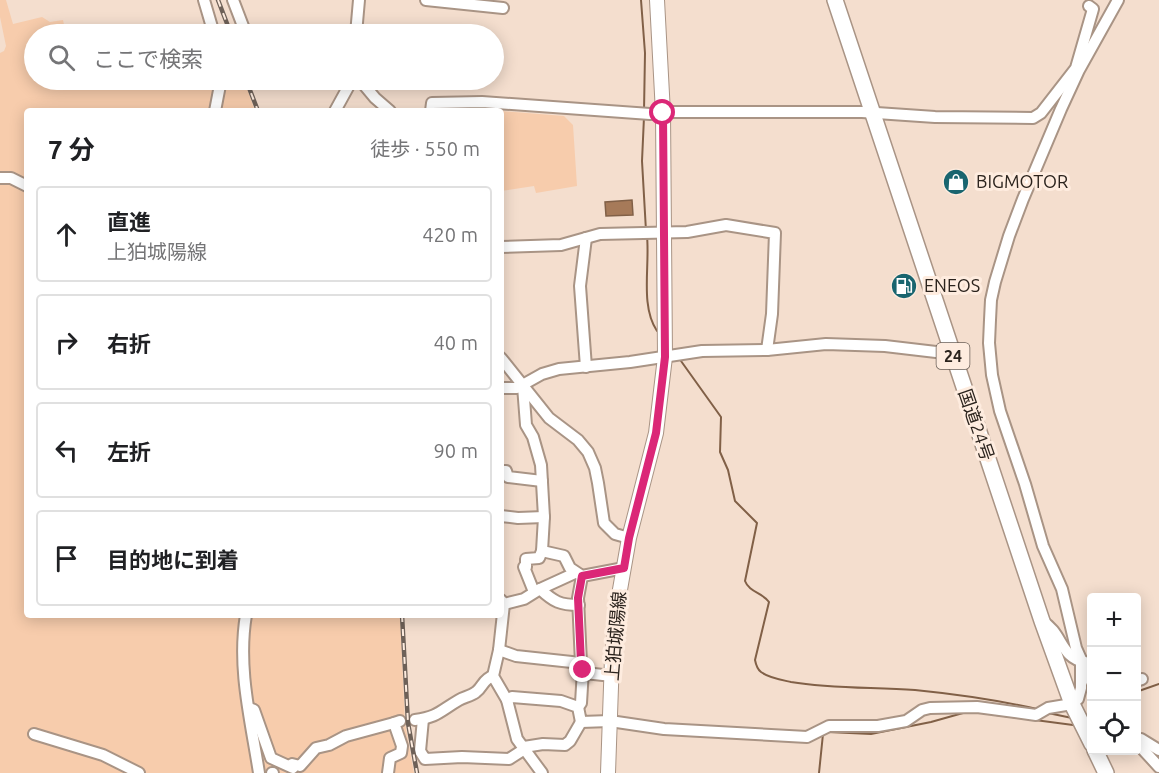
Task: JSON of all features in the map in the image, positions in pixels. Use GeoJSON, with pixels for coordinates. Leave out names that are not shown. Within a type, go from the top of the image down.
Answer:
{"type":"FeatureCollection","features":[{"type":"Feature","properties":{"kind":"highway","name":"国道24号"},"geometry":{"type":"LineString","coordinates":[[835,0],[1042,621],[1074,708],[1087,735]]}},
{"type":"Feature","properties":{"kind":"highway"},"geometry":{"type":"LineString","coordinates":[[1097,755],[1106,773]]}},
{"type":"Feature","properties":{"kind":"main road","name":"上狛城陽線"},"geometry":{"type":"LineString","coordinates":[[608,773],[618,601],[629,538],[656,433],[665,357],[663,113],[657,0]]}},
{"type":"Feature","properties":{"kind":"street"},"geometry":{"type":"LineString","coordinates":[[204,0],[211,24]]}},
{"type":"Feature","properties":{"kind":"street"},"geometry":{"type":"LineString","coordinates":[[233,0],[242,24]]}},
{"type":"Feature","properties":{"kind":"street"},"geometry":{"type":"LineString","coordinates":[[356,24],[359,0]]}},
{"type":"Feature","properties":{"kind":"street"},"geometry":{"type":"LineString","coordinates":[[426,0],[504,7]]}},
{"type":"Feature","properties":{"kind":"street"},"geometry":{"type":"LineString","coordinates":[[1087,674],[1076,648],[1062,589],[1043,546],[1000,411],[992,375],[989,344],[991,300],[1009,236],[1060,109],[1078,69],[1118,0]]}},
{"type":"Feature","properties":{"kind":"street"},"geometry":{"type":"LineString","coordinates":[[431,108],[432,103],[482,102],[644,114],[862,112],[935,117],[1033,118],[1041,112],[1078,69],[1093,9],[1089,6]]}},
{"type":"Feature","properties":{"kind":"street"},"geometry":{"type":"LineString","coordinates":[[216,108],[219,90]]}},
{"type":"Feature","properties":{"kind":"street"},"geometry":{"type":"LineString","coordinates":[[337,108],[347,90]]}},
{"type":"Feature","properties":{"kind":"street"},"geometry":{"type":"LineString","coordinates":[[368,90],[387,108]]}},
{"type":"Feature","properties":{"kind":"street"},"geometry":{"type":"LineString","coordinates":[[0,178],[11,178],[24,184]]}},
{"type":"Feature","properties":{"kind":"street"},"geometry":{"type":"LineString","coordinates":[[504,247],[561,245],[600,234],[695,231],[726,225],[775,233],[772,314],[767,350]]}},
{"type":"Feature","properties":{"kind":"street"},"geometry":{"type":"LineString","coordinates":[[586,238],[580,286],[586,367]]}},
{"type":"Feature","properties":{"kind":"street"},"geometry":{"type":"LineString","coordinates":[[504,388],[523,386],[551,371],[702,351],[767,350],[826,344],[885,346],[953,354]]}},
{"type":"Feature","properties":{"kind":"street"},"geometry":{"type":"LineString","coordinates":[[504,362],[549,418],[578,440],[588,452],[595,468],[604,523],[615,534],[629,538]]}},
{"type":"Feature","properties":{"kind":"street"},"geometry":{"type":"LineString","coordinates":[[523,386],[526,425],[536,446],[541,465],[544,517],[542,551],[539,558],[526,559],[526,567],[524,567],[537,590],[563,605],[579,605]]}},
{"type":"Feature","properties":{"kind":"street"},"geometry":{"type":"LineString","coordinates":[[504,471],[508,477],[542,481]]}},
{"type":"Feature","properties":{"kind":"street"},"geometry":{"type":"LineString","coordinates":[[504,516],[544,517]]}},
{"type":"Feature","properties":{"kind":"street"},"geometry":{"type":"LineString","coordinates":[[493,676],[482,682],[478,691],[458,700],[444,712],[419,719],[420,750],[425,759],[462,757],[509,759],[524,747],[565,744],[570,741],[581,722],[578,707],[581,703],[582,667],[579,575],[564,556],[542,551]]}},
{"type":"Feature","properties":{"kind":"street"},"geometry":{"type":"LineString","coordinates":[[504,602],[524,599],[537,590],[579,575],[624,568]]}},
{"type":"Feature","properties":{"kind":"street"},"geometry":{"type":"LineString","coordinates":[[246,618],[243,658],[259,773]]}},
{"type":"Feature","properties":{"kind":"street"},"geometry":{"type":"LineString","coordinates":[[501,618],[499,650],[493,676],[507,700],[514,732],[542,773]]}},
{"type":"Feature","properties":{"kind":"street"},"geometry":{"type":"LineString","coordinates":[[1042,621],[1051,627],[1070,657],[1087,665]]}},
{"type":"Feature","properties":{"kind":"street"},"geometry":{"type":"LineString","coordinates":[[499,650],[516,656],[582,667],[592,675],[612,676]]}},
{"type":"Feature","properties":{"kind":"street"},"geometry":{"type":"LineString","coordinates":[[581,722],[610,721],[664,729],[807,737],[829,726],[860,727],[906,721],[922,710],[930,708],[977,707],[1036,715],[1048,708],[1074,708],[1081,688],[1081,662]]}},
{"type":"Feature","properties":{"kind":"street"},"geometry":{"type":"LineString","coordinates":[[507,700],[512,697],[542,698],[578,707]]}},
{"type":"Feature","properties":{"kind":"street"},"geometry":{"type":"LineString","coordinates":[[249,708],[254,710],[258,717],[271,758],[292,768],[292,764],[300,766],[316,748],[329,745],[346,736],[397,722],[402,750],[401,753],[390,758],[388,773]]}},
{"type":"Feature","properties":{"kind":"street"},"geometry":{"type":"LineString","coordinates":[[34,734],[103,755],[139,773]]}},
{"type":"Feature","properties":{"kind":"street"},"geometry":{"type":"LineString","coordinates":[[1141,739],[1159,750]]}},
{"type":"Feature","properties":{"kind":"street"},"geometry":{"type":"LineString","coordinates":[[1141,745],[1159,767]]}},
{"type":"Feature","properties":{"kind":"shaded area"},"geometry":{"type":"Polygon","coordinates":[[[0,0],[6,0],[13,24],[42,17],[50,22],[63,20],[64,24],[24,24],[24,90],[216,90],[211,108],[24,108],[24,618],[241,618],[239,675],[254,773],[0,773],[0,53],[6,46],[0,17],[0,0]]]}},
{"type":"Feature","properties":{"kind":"shaded area"},"geometry":{"type":"Polygon","coordinates":[[[224,90],[248,90],[254,108],[221,108],[224,90]]]}},
{"type":"Feature","properties":{"kind":"shaded area"},"geometry":{"type":"Polygon","coordinates":[[[504,111],[564,116],[573,125],[577,186],[536,193],[534,186],[504,191],[504,111]]]}},
{"type":"Feature","properties":{"kind":"shaded area"},"geometry":{"type":"Polygon","coordinates":[[[632,200],[633,215],[606,216],[605,202],[632,200]]]}},
{"type":"Feature","properties":{"kind":"shaded area"},"geometry":{"type":"Polygon","coordinates":[[[250,618],[400,618],[405,723],[414,773],[264,773],[249,675],[250,618]]]}},
{"type":"Feature","properties":{"kind":"waterway"},"geometry":{"type":"LineString","coordinates":[[641,0],[645,53],[644,111]]}},
{"type":"Feature","properties":{"kind":"waterway"},"geometry":{"type":"LineString","coordinates":[[644,117],[642,161],[646,231]]}},
{"type":"Feature","properties":{"kind":"waterway"},"geometry":{"type":"LineString","coordinates":[[647,236],[647,298],[652,321],[657,331]]}},
{"type":"Feature","properties":{"kind":"waterway"},"geometry":{"type":"LineString","coordinates":[[681,361],[721,417],[720,452],[728,470],[735,501],[757,523],[745,581],[750,588],[769,602],[755,660],[760,671],[768,676],[791,682],[930,692],[1037,709]]}},
{"type":"Feature","properties":{"kind":"waterway"},"geometry":{"type":"LineString","coordinates":[[1141,690],[1159,684]]}},
{"type":"Feature","properties":{"kind":"waterway"},"geometry":{"type":"LineString","coordinates":[[828,732],[871,734],[963,713],[978,712]]}},
{"type":"Feature","properties":{"kind":"waterway"},"geometry":{"type":"LineString","coordinates":[[1048,713],[1072,718]]}},
{"type":"Feature","properties":{"kind":"waterway"},"geometry":{"type":"LineString","coordinates":[[996,715],[1076,724]]}},
{"type":"Feature","properties":{"kind":"waterway"},"geometry":{"type":"LineString","coordinates":[[819,773],[823,734]]}},
{"type":"Feature","properties":{"kind":"railway"},"geometry":{"type":"LineString","coordinates":[[218,0],[227,24]]}},
{"type":"Feature","properties":{"kind":"railway"},"geometry":{"type":"LineString","coordinates":[[250,90],[257,108]]}},
{"type":"Feature","properties":{"kind":"railway"},"geometry":{"type":"LineString","coordinates":[[402,618],[408,723],[417,773]]}},
{"type":"Feature","properties":{"kind":"place","name":"BIGMOTOR"},"geometry":{"type":"Point","coordinates":[956,182]}},
{"type":"Feature","properties":{"kind":"place","name":"ENEOS"},"geometry":{"type":"Point","coordinates":[904,286]}},
{"type":"Feature","properties":{"kind":"route"},"geometry":{"type":"LineString","coordinates":[[583,670],[578,598],[582,576],[624,568],[629,538],[656,433],[665,357],[663,113]]}}]}
